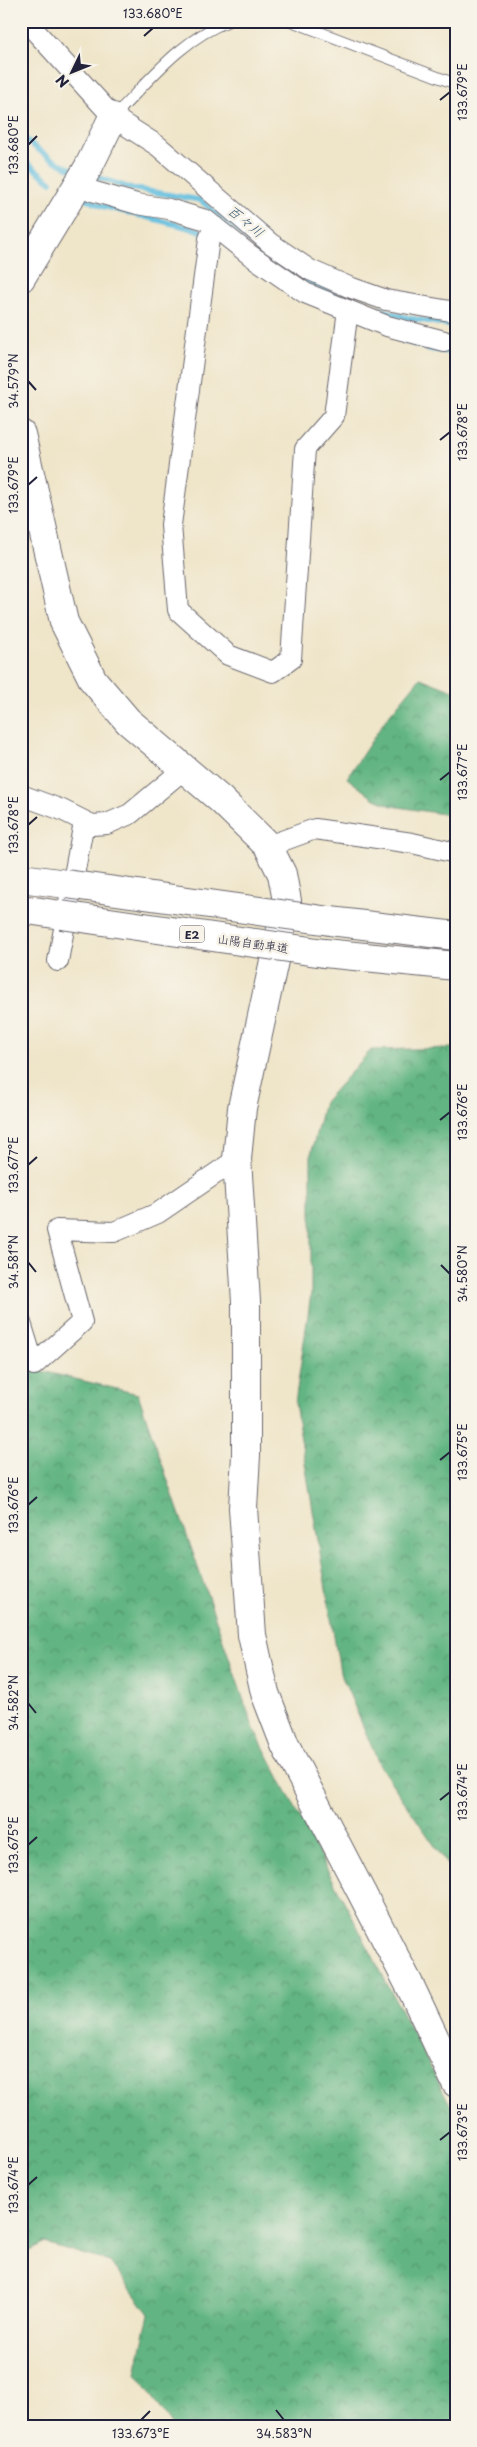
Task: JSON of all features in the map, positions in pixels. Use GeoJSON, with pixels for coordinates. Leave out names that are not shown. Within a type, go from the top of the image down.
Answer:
{"type":"FeatureCollection","features":[{"type":"Feature","properties":{"kind":"main road"},"geometry":{"type":"LineString","coordinates":[[21,278],[83,176],[113,117]]}},
{"type":"Feature","properties":{"kind":"main road"},"geometry":{"type":"LineString","coordinates":[[21,434],[64,622],[93,680],[128,721],[268,846],[282,874],[287,901],[242,1108],[237,1159],[246,1302],[246,1455],[243,1508],[252,1635],[265,1693],[285,1744],[411,1988],[456,2082]]}},
{"type":"Feature","properties":{"kind":"main road"},"geometry":{"type":"LineString","coordinates":[[21,878],[330,921],[456,936]]}},
{"type":"Feature","properties":{"kind":"main road","name":"山陽自動車道"},"geometry":{"type":"LineString","coordinates":[[21,908],[324,953],[456,966]]}},
{"type":"Feature","properties":{"kind":"street"},"geometry":{"type":"LineString","coordinates":[[26,21],[113,117],[158,146],[213,220],[250,255],[305,293],[347,316],[446,339]]}},
{"type":"Feature","properties":{"kind":"street"},"geometry":{"type":"LineString","coordinates":[[83,176],[92,191],[138,204],[169,209],[213,220],[270,244],[310,270],[349,287],[386,300],[456,312]]}},
{"type":"Feature","properties":{"kind":"street"},"geometry":{"type":"LineString","coordinates":[[213,220],[171,524],[178,610],[228,655],[273,672],[291,659],[305,449],[334,416],[347,316]]}},
{"type":"Feature","properties":{"kind":"street"},"geometry":{"type":"LineString","coordinates":[[419,307],[446,339]]}},
{"type":"Feature","properties":{"kind":"street"},"geometry":{"type":"LineString","coordinates":[[21,795],[62,810],[92,825],[107,824],[130,814],[184,769]]}},
{"type":"Feature","properties":{"kind":"street"},"geometry":{"type":"LineString","coordinates":[[58,961],[84,822]]}},
{"type":"Feature","properties":{"kind":"street"},"geometry":{"type":"LineString","coordinates":[[268,846],[315,829],[412,843],[456,853]]}},
{"type":"Feature","properties":{"kind":"street"},"geometry":{"type":"LineString","coordinates":[[21,1323],[34,1365],[82,1322],[57,1230],[114,1232],[158,1213],[237,1159]]}},
{"type":"Feature","properties":{"kind":"lane"},"geometry":{"type":"LineString","coordinates":[[113,117],[186,44],[215,26],[229,21]]}},
{"type":"Feature","properties":{"kind":"lane"},"geometry":{"type":"LineString","coordinates":[[291,21],[456,84]]}},
{"type":"Feature","properties":{"kind":"green space"},"geometry":{"type":"Polygon","coordinates":[[[420,678],[456,692],[456,816],[392,806],[373,798],[347,778],[386,719],[420,678]]]}},
{"type":"Feature","properties":{"kind":"green space"},"geometry":{"type":"Polygon","coordinates":[[[456,1048],[456,1877],[380,1766],[340,1672],[295,1403],[311,1294],[311,1154],[324,1102],[371,1050],[456,1048]]]}},
{"type":"Feature","properties":{"kind":"green space"},"geometry":{"type":"Polygon","coordinates":[[[21,1366],[138,1394],[253,1727],[452,2108],[456,2132],[456,2426],[173,2426],[136,2373],[149,2314],[110,2262],[45,2243],[21,2255],[21,1366]]]}},
{"type":"Feature","properties":{"kind":"waterway","name":"百々川"},"geometry":{"type":"LineString","coordinates":[[21,135],[62,165],[78,171]]}},
{"type":"Feature","properties":{"kind":"waterway"},"geometry":{"type":"LineString","coordinates":[[21,158],[51,182]]}},
{"type":"Feature","properties":{"kind":"waterway","name":"百々川"},"geometry":{"type":"LineString","coordinates":[[91,175],[130,188],[200,200],[258,249]]}},
{"type":"Feature","properties":{"kind":"waterway"},"geometry":{"type":"LineString","coordinates":[[86,199],[102,206],[198,230],[207,234]]}},
{"type":"Feature","properties":{"kind":"waterway","name":"百々川"},"geometry":{"type":"LineString","coordinates":[[292,273],[339,297],[408,318],[456,326]]}},
{"type":"Feature","properties":{"kind":"waterway"},"geometry":{"type":"LineString","coordinates":[[402,340],[429,349],[456,353]]}}]}
